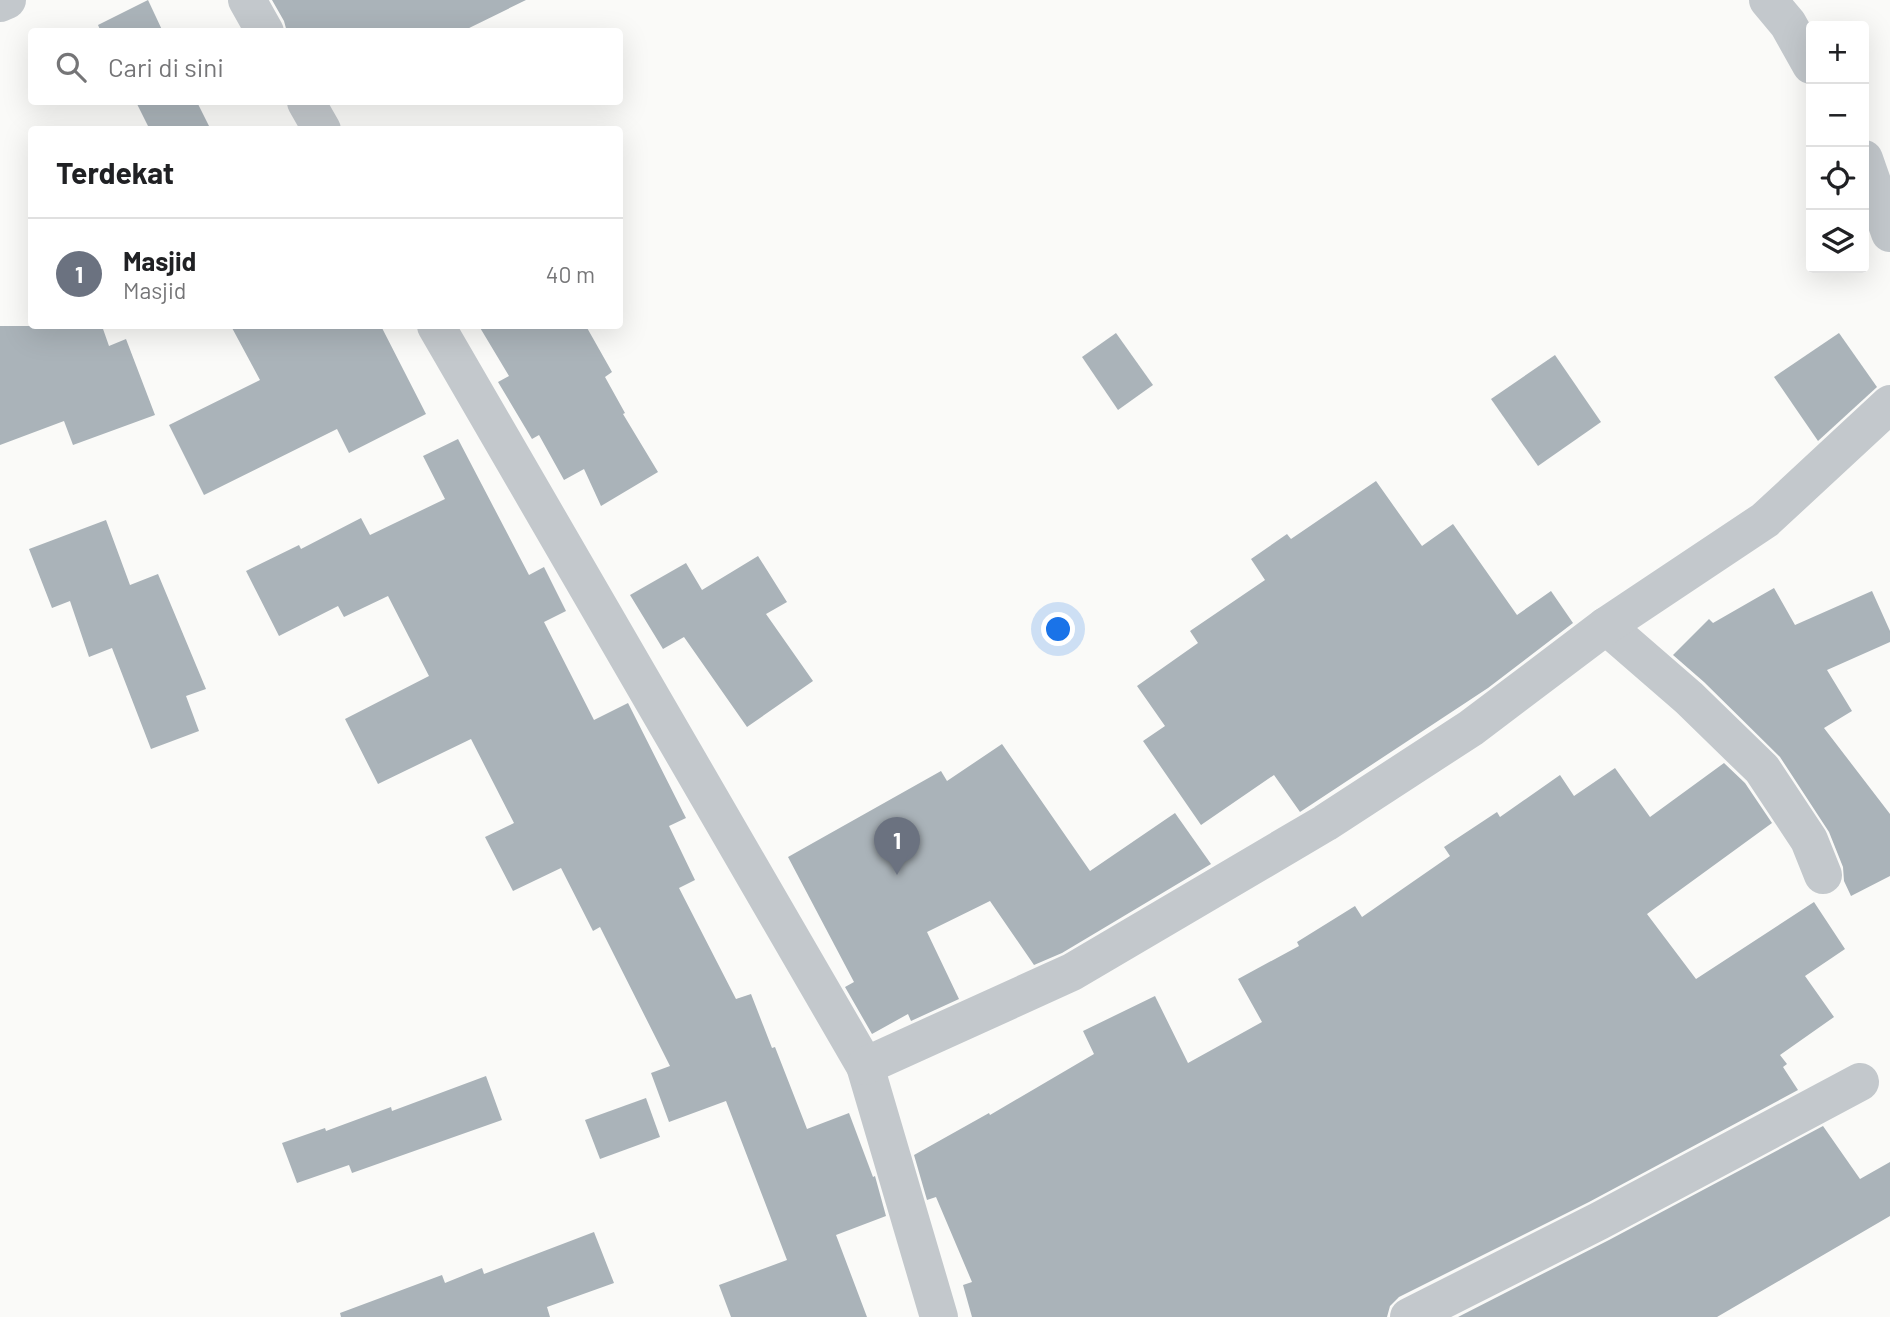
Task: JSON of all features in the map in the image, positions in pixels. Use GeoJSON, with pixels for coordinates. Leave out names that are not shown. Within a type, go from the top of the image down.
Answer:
{"type":"FeatureCollection","features":[{"type":"Feature","properties":{"kind":"street"},"geometry":{"type":"LineString","coordinates":[[0,4],[8,0]]}},
{"type":"Feature","properties":{"kind":"street"},"geometry":{"type":"LineString","coordinates":[[247,0],[263,28]]}},
{"type":"Feature","properties":{"kind":"street"},"geometry":{"type":"LineString","coordinates":[[1768,0],[1788,24],[1806,56]]}},
{"type":"Feature","properties":{"kind":"street"},"geometry":{"type":"LineString","coordinates":[[308,105],[320,126]]}},
{"type":"Feature","properties":{"kind":"street"},"geometry":{"type":"LineString","coordinates":[[1869,173],[1890,233]]}},
{"type":"Feature","properties":{"kind":"street"},"geometry":{"type":"LineString","coordinates":[[438,329],[865,1066],[939,1317]]}},
{"type":"Feature","properties":{"kind":"street"},"geometry":{"type":"LineString","coordinates":[[865,1066],[1072,972],[1325,823],[1471,728],[1606,626],[1765,520],[1890,404]]}},
{"type":"Feature","properties":{"kind":"street"},"geometry":{"type":"LineString","coordinates":[[1606,626],[1689,698],[1762,769],[1809,839],[1823,875]]}},
{"type":"Feature","properties":{"kind":"street"},"geometry":{"type":"LineString","coordinates":[[1409,1317],[1599,1221],[1860,1083]]}},
{"type":"Feature","properties":{"kind":"building"},"geometry":{"type":"Polygon","coordinates":[[[148,0],[161,28],[99,28],[98,25],[148,0]]]}},
{"type":"Feature","properties":{"kind":"building"},"geometry":{"type":"Polygon","coordinates":[[[272,0],[526,0],[469,28],[286,28],[272,0]]]}},
{"type":"Feature","properties":{"kind":"building"},"geometry":{"type":"Polygon","coordinates":[[[138,105],[198,105],[209,126],[148,126],[138,105]]]}},
{"type":"Feature","properties":{"kind":"building"},"geometry":{"type":"Polygon","coordinates":[[[0,326],[28,326],[28,329],[103,329],[109,346],[126,339],[155,415],[73,445],[64,421],[0,445],[0,326]]]}},
{"type":"Feature","properties":{"kind":"building"},"geometry":{"type":"Polygon","coordinates":[[[233,329],[383,329],[426,414],[349,453],[337,429],[204,495],[169,425],[260,380],[233,329]]]}},
{"type":"Feature","properties":{"kind":"building"},"geometry":{"type":"Polygon","coordinates":[[[481,329],[588,329],[612,372],[605,377],[625,413],[623,414],[658,472],[601,506],[584,469],[564,480],[539,435],[532,439],[498,382],[509,376],[481,329]]]}},
{"type":"Feature","properties":{"kind":"building"},"geometry":{"type":"Polygon","coordinates":[[[1116,333],[1153,385],[1118,410],[1082,357],[1116,333]]]}},
{"type":"Feature","properties":{"kind":"building"},"geometry":{"type":"Polygon","coordinates":[[[1839,333],[1877,387],[1818,441],[1774,377],[1839,333]]]}},
{"type":"Feature","properties":{"kind":"building"},"geometry":{"type":"Polygon","coordinates":[[[1555,355],[1601,422],[1538,466],[1491,399],[1555,355]]]}},
{"type":"Feature","properties":{"kind":"building"},"geometry":{"type":"Polygon","coordinates":[[[458,439],[529,575],[544,567],[566,611],[544,622],[594,720],[628,703],[686,818],[669,826],[695,880],[679,888],[736,999],[751,994],[807,1129],[849,1113],[873,1177],[875,1176],[886,1216],[836,1235],[867,1317],[731,1317],[719,1285],[787,1260],[726,1101],[669,1122],[651,1073],[670,1066],[600,927],[593,931],[561,868],[513,891],[485,837],[514,823],[471,739],[378,784],[345,719],[429,676],[388,596],[344,617],[338,606],[279,636],[246,571],[299,545],[301,549],[361,518],[370,535],[445,499],[423,456],[458,439]]]}},
{"type":"Feature","properties":{"kind":"building"},"geometry":{"type":"Polygon","coordinates":[[[1376,481],[1422,546],[1453,524],[1517,615],[1551,591],[1573,623],[1488,688],[1300,812],[1274,775],[1201,825],[1143,741],[1165,726],[1137,686],[1198,643],[1190,631],[1265,580],[1251,559],[1287,534],[1291,539],[1376,481]]]}},
{"type":"Feature","properties":{"kind":"building"},"geometry":{"type":"Polygon","coordinates":[[[106,520],[130,585],[158,574],[206,689],[186,696],[199,731],[151,749],[112,648],[89,657],[70,601],[52,608],[29,549],[106,520]]]}},
{"type":"Feature","properties":{"kind":"building"},"geometry":{"type":"Polygon","coordinates":[[[758,556],[787,602],[766,614],[813,681],[747,727],[684,637],[663,649],[630,595],[686,563],[702,590],[758,556]]]}},
{"type":"Feature","properties":{"kind":"building"},"geometry":{"type":"Polygon","coordinates":[[[1774,588],[1795,625],[1872,591],[1890,631],[1890,642],[1827,670],[1852,711],[1824,728],[1890,814],[1890,876],[1851,896],[1829,832],[1780,757],[1673,655],[1709,619],[1713,623],[1774,588]]]}},
{"type":"Feature","properties":{"kind":"building"},"geometry":{"type":"Polygon","coordinates":[[[1002,744],[1090,871],[1175,813],[1211,864],[1062,953],[1034,965],[990,901],[927,932],[959,999],[911,1021],[908,1014],[872,1034],[845,987],[854,982],[788,857],[941,771],[947,781],[1002,744]]]}},
{"type":"Feature","properties":{"kind":"building"},"geometry":{"type":"Polygon","coordinates":[[[1724,763],[1745,783],[1772,823],[1647,914],[1696,979],[1814,902],[1845,949],[1805,976],[1834,1017],[1780,1055],[1787,1064],[1783,1067],[1798,1090],[1589,1202],[1399,1297],[1390,1306],[1387,1317],[972,1317],[963,1285],[972,1282],[936,1197],[927,1200],[914,1155],[989,1113],[990,1115],[1094,1054],[1083,1031],[1155,996],[1188,1063],[1262,1022],[1238,979],[1299,946],[1297,942],[1355,906],[1362,917],[1450,856],[1444,847],[1497,812],[1500,817],[1560,775],[1574,796],[1615,768],[1650,817],[1724,763]]]}},
{"type":"Feature","properties":{"kind":"building"},"geometry":{"type":"Polygon","coordinates":[[[486,1076],[502,1120],[352,1173],[349,1165],[297,1183],[282,1143],[325,1128],[326,1131],[391,1107],[392,1111],[486,1076]]]}},
{"type":"Feature","properties":{"kind":"building"},"geometry":{"type":"Polygon","coordinates":[[[646,1098],[660,1137],[600,1159],[585,1120],[646,1098]]]}},
{"type":"Feature","properties":{"kind":"building"},"geometry":{"type":"Polygon","coordinates":[[[1823,1126],[1860,1179],[1890,1162],[1890,1216],[1717,1317],[1458,1317],[1609,1240],[1823,1126]]]}},
{"type":"Feature","properties":{"kind":"building"},"geometry":{"type":"Polygon","coordinates":[[[594,1232],[614,1283],[547,1307],[550,1317],[341,1317],[340,1313],[442,1275],[445,1283],[482,1268],[484,1274],[594,1232]]]}},
{"type":"Feature","properties":{"kind":"place","name":"Masjid"},"geometry":{"type":"Point","coordinates":[897,875]}}]}
